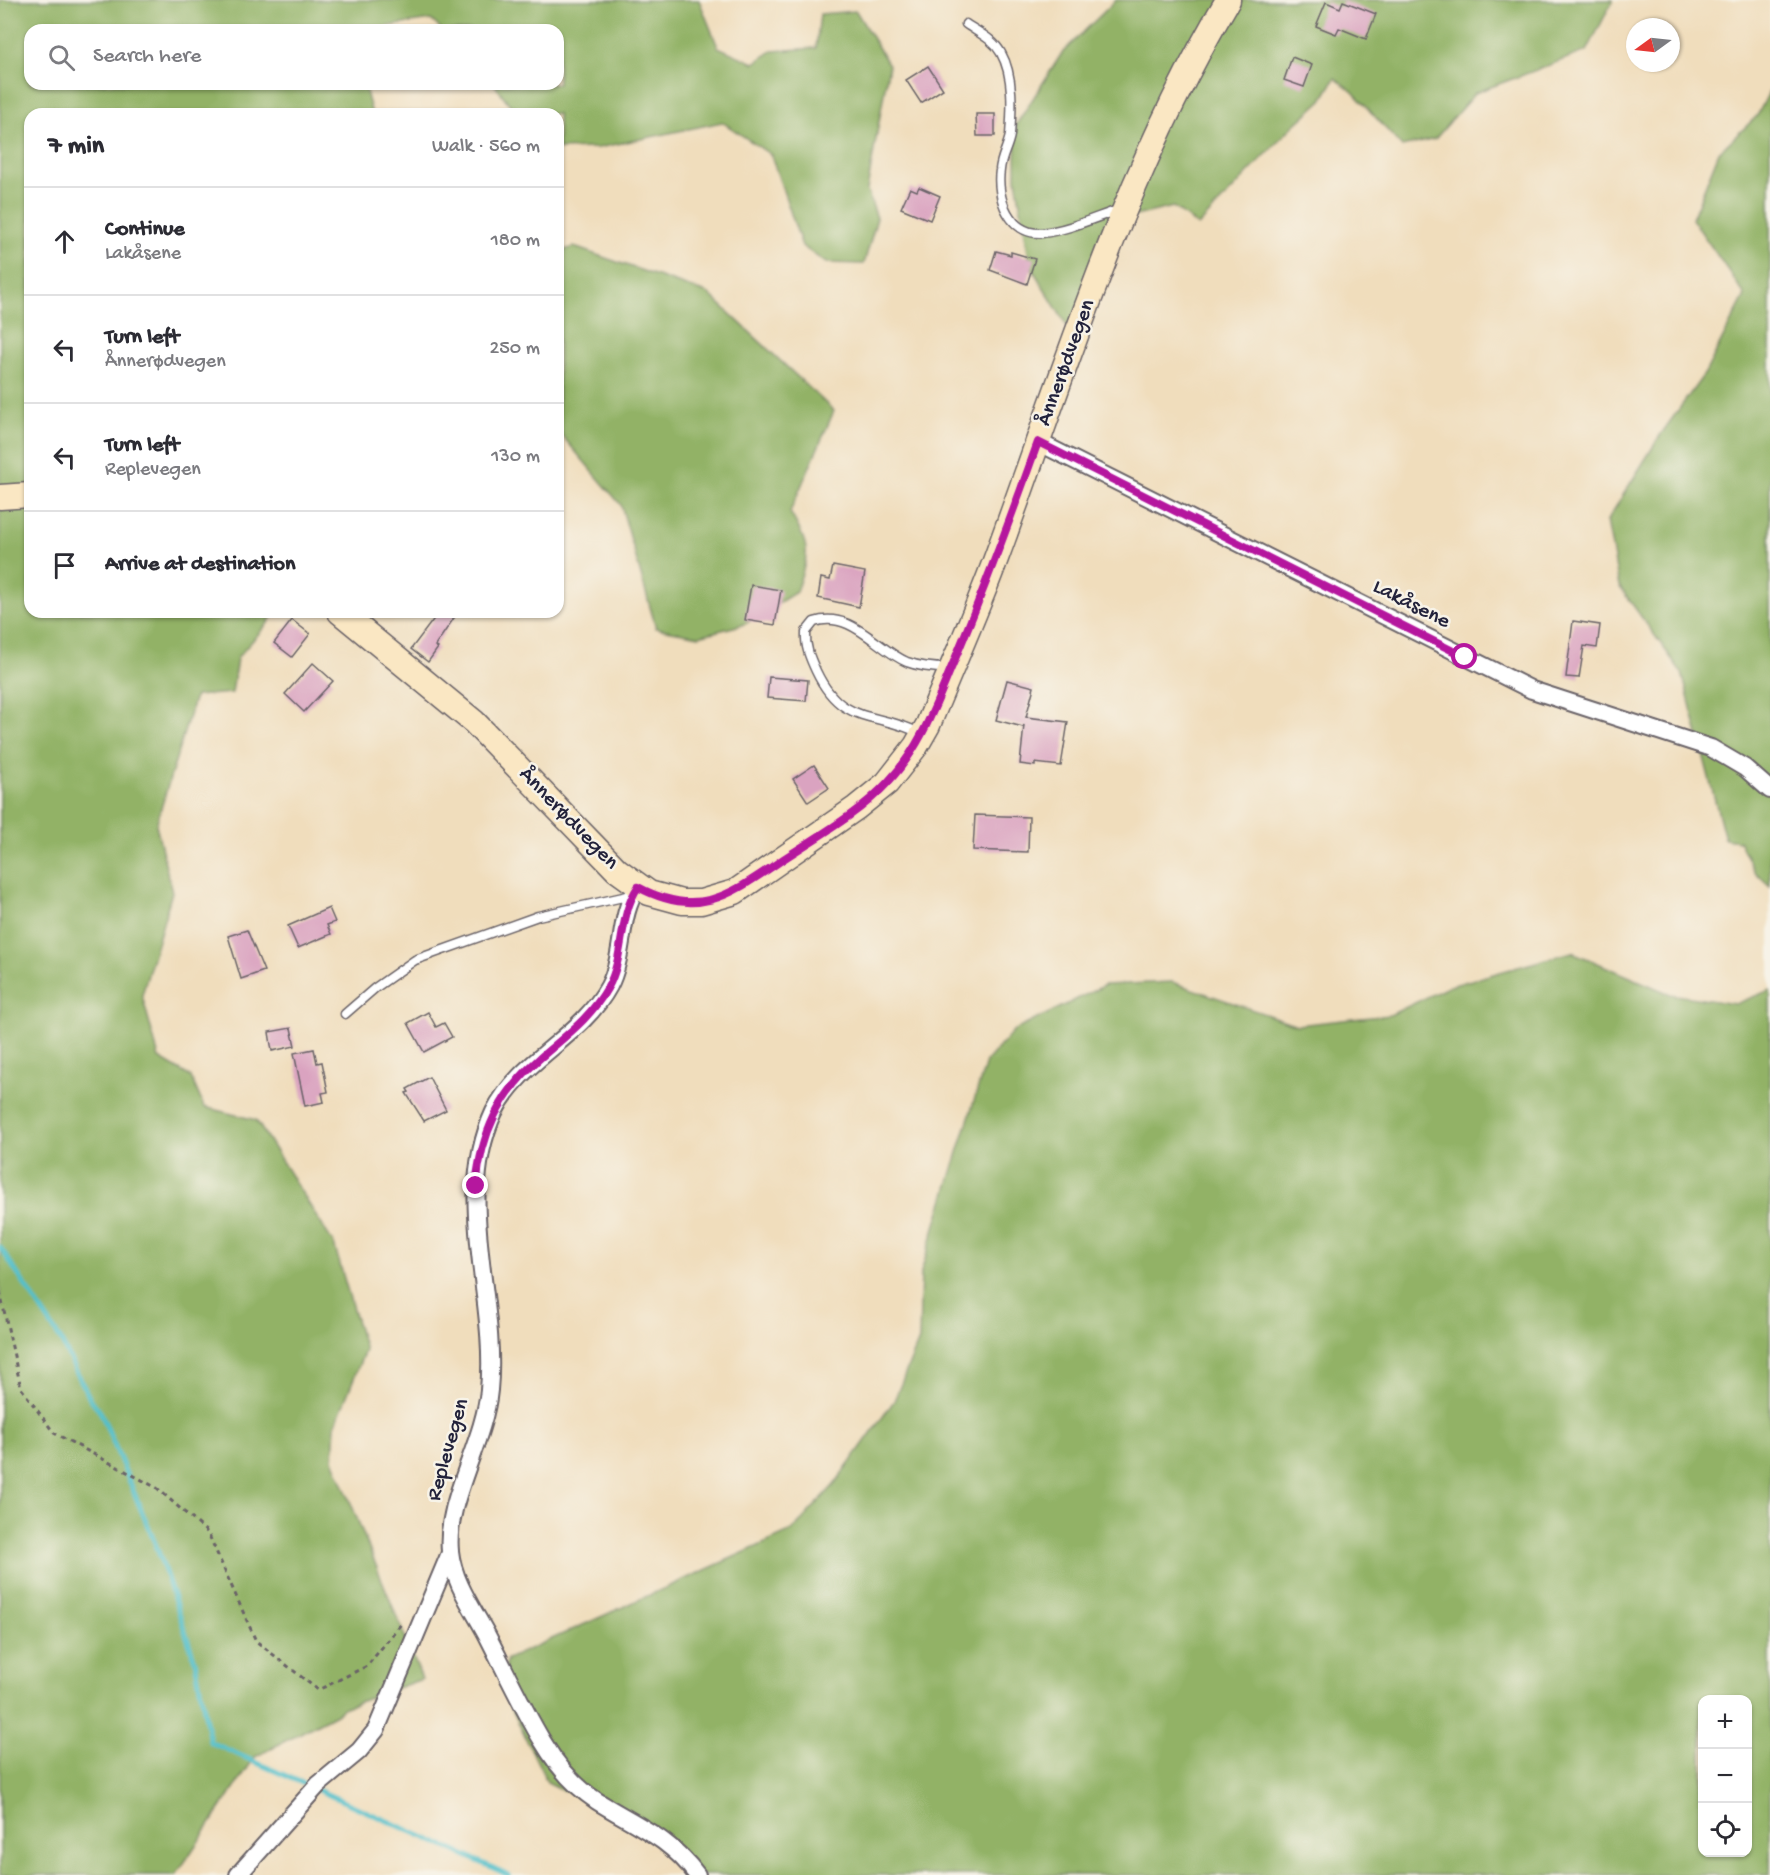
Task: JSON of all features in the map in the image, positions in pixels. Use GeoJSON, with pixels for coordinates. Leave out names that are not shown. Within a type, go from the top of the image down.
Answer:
{"type":"FeatureCollection","features":[{"type":"Feature","properties":{"kind":"main road","name":"Ånnerødvegen"},"geometry":{"type":"LineString","coordinates":[[347,618],[474,722],[635,891],[682,902],[701,902],[735,892],[856,808],[887,783],[922,735],[997,556],[1102,264],[1166,113],[1228,0]]}},
{"type":"Feature","properties":{"kind":"main road"},"geometry":{"type":"LineString","coordinates":[[0,496],[24,495]]}},
{"type":"Feature","properties":{"kind":"street","name":"Lakåsene"},"geometry":{"type":"LineString","coordinates":[[1038,442],[1532,690],[1711,748],[1745,768],[1770,790]]}},
{"type":"Feature","properties":{"kind":"street","name":"Replevegen"},"geometry":{"type":"LineString","coordinates":[[635,891],[615,970],[600,1002],[580,1026],[517,1080],[496,1109],[485,1134],[476,1186],[489,1332],[489,1390],[483,1424],[453,1518],[450,1552],[455,1573],[465,1593],[529,1717],[559,1766],[577,1785],[596,1800],[658,1836],[688,1863],[697,1875]]}},
{"type":"Feature","properties":{"kind":"street"},"geometry":{"type":"LineString","coordinates":[[238,1875],[318,1785],[359,1750],[376,1730],[450,1552]]}},
{"type":"Feature","properties":{"kind":"lane"},"geometry":{"type":"LineString","coordinates":[[966,24],[992,40],[1002,54],[1009,78],[1009,137],[1002,159],[999,183],[1005,208],[1014,222],[1027,231],[1043,233],[1126,207]]}},
{"type":"Feature","properties":{"kind":"lane"},"geometry":{"type":"LineString","coordinates":[[922,735],[901,724],[854,713],[839,704],[821,681],[810,659],[806,632],[814,622],[833,620],[863,632],[906,662],[932,668],[951,668]]}},
{"type":"Feature","properties":{"kind":"lane"},"geometry":{"type":"LineString","coordinates":[[345,1014],[375,988],[415,960],[538,916],[635,891]]}},
{"type":"Feature","properties":{"kind":"path"},"geometry":{"type":"LineString","coordinates":[[0,1292],[21,1388],[54,1433],[157,1488],[208,1533],[256,1641],[318,1690],[367,1666],[402,1622]]}},
{"type":"Feature","properties":{"kind":"green space"},"geometry":{"type":"Polygon","coordinates":[[[0,0],[699,0],[718,47],[754,63],[772,51],[816,48],[820,14],[856,11],[889,65],[867,190],[877,218],[864,264],[826,263],[802,246],[771,155],[722,122],[598,148],[564,149],[564,108],[512,108],[499,90],[564,90],[564,24],[435,24],[431,20],[403,24],[24,24],[24,90],[366,90],[370,108],[24,108],[24,618],[271,618],[237,658],[232,693],[195,696],[156,825],[172,892],[142,995],[159,1058],[191,1077],[204,1107],[256,1120],[334,1244],[365,1350],[335,1426],[333,1459],[422,1679],[345,1707],[255,1757],[176,1875],[0,1875],[0,0]]]}},
{"type":"Feature","properties":{"kind":"green space"},"geometry":{"type":"Polygon","coordinates":[[[1116,0],[1613,0],[1587,51],[1475,93],[1435,139],[1402,147],[1353,92],[1335,78],[1322,100],[1289,130],[1198,226],[1173,207],[1127,218],[1073,336],[1030,265],[1016,179],[1016,125],[1062,53],[1116,0]]]}},
{"type":"Feature","properties":{"kind":"green space"},"geometry":{"type":"Polygon","coordinates":[[[1770,90],[1770,886],[1755,872],[1739,841],[1725,839],[1682,673],[1619,586],[1607,521],[1661,434],[1705,373],[1745,295],[1692,219],[1719,152],[1757,116],[1770,90]]]}},
{"type":"Feature","properties":{"kind":"green space"},"geometry":{"type":"Polygon","coordinates":[[[574,247],[709,294],[834,411],[790,512],[802,535],[806,551],[804,568],[796,592],[745,624],[699,636],[656,628],[621,505],[564,438],[564,250],[574,247]]]}},
{"type":"Feature","properties":{"kind":"green space"},"geometry":{"type":"Polygon","coordinates":[[[1572,952],[1670,994],[1735,1004],[1770,990],[1770,1875],[688,1875],[640,1828],[547,1782],[500,1685],[507,1659],[792,1531],[834,1485],[894,1401],[919,1340],[921,1272],[986,1062],[1013,1031],[1105,985],[1172,982],[1297,1025],[1390,1015],[1450,986],[1572,952]]]}},
{"type":"Feature","properties":{"kind":"building"},"geometry":{"type":"Polygon","coordinates":[[[1343,1],[1376,14],[1366,39],[1339,28],[1336,34],[1316,26],[1326,2],[1340,8],[1343,1]]]}},
{"type":"Feature","properties":{"kind":"building"},"geometry":{"type":"Polygon","coordinates":[[[1292,57],[1312,65],[1304,87],[1284,80],[1292,57]]]}},
{"type":"Feature","properties":{"kind":"building"},"geometry":{"type":"Polygon","coordinates":[[[928,66],[943,89],[921,103],[906,80],[928,66]]]}},
{"type":"Feature","properties":{"kind":"building"},"geometry":{"type":"Polygon","coordinates":[[[976,114],[995,114],[995,136],[977,136],[976,114]]]}},
{"type":"Feature","properties":{"kind":"building"},"geometry":{"type":"Polygon","coordinates":[[[919,187],[940,196],[930,220],[901,208],[910,188],[917,191],[919,187]]]}},
{"type":"Feature","properties":{"kind":"building"},"geometry":{"type":"Polygon","coordinates":[[[996,251],[1011,255],[1011,252],[1035,259],[1027,284],[990,270],[996,251]]]}},
{"type":"Feature","properties":{"kind":"building"},"geometry":{"type":"Polygon","coordinates":[[[833,566],[865,572],[859,607],[818,598],[821,578],[830,580],[833,566]]]}},
{"type":"Feature","properties":{"kind":"building"},"geometry":{"type":"Polygon","coordinates":[[[751,585],[781,590],[775,625],[745,620],[751,585]]]}},
{"type":"Feature","properties":{"kind":"building"},"geometry":{"type":"Polygon","coordinates":[[[434,618],[454,618],[435,646],[438,648],[428,662],[411,649],[434,618]]]}},
{"type":"Feature","properties":{"kind":"building"},"geometry":{"type":"Polygon","coordinates":[[[292,620],[310,634],[292,657],[274,643],[292,620]]]}},
{"type":"Feature","properties":{"kind":"building"},"geometry":{"type":"Polygon","coordinates":[[[1573,621],[1600,625],[1597,648],[1584,646],[1579,678],[1566,677],[1573,621]]]}},
{"type":"Feature","properties":{"kind":"building"},"geometry":{"type":"Polygon","coordinates":[[[313,663],[333,681],[304,712],[285,694],[313,663]]]}},
{"type":"Feature","properties":{"kind":"building"},"geometry":{"type":"Polygon","coordinates":[[[769,677],[808,680],[806,701],[767,698],[769,677]]]}},
{"type":"Feature","properties":{"kind":"building"},"geometry":{"type":"Polygon","coordinates":[[[1007,680],[1034,687],[1026,717],[1068,722],[1061,766],[1020,764],[1024,725],[1023,727],[996,720],[1007,680]]]}},
{"type":"Feature","properties":{"kind":"building"},"geometry":{"type":"Polygon","coordinates":[[[814,765],[829,788],[808,802],[793,779],[814,765]]]}},
{"type":"Feature","properties":{"kind":"building"},"geometry":{"type":"Polygon","coordinates":[[[975,815],[1029,817],[1028,852],[973,850],[975,815]]]}},
{"type":"Feature","properties":{"kind":"building"},"geometry":{"type":"Polygon","coordinates":[[[329,908],[335,922],[327,925],[331,934],[298,948],[288,926],[329,908]]]}},
{"type":"Feature","properties":{"kind":"building"},"geometry":{"type":"Polygon","coordinates":[[[247,930],[264,971],[241,979],[228,936],[247,930]]]}},
{"type":"Feature","properties":{"kind":"building"},"geometry":{"type":"Polygon","coordinates":[[[428,1012],[436,1027],[444,1023],[452,1037],[424,1052],[408,1023],[428,1012]]]}},
{"type":"Feature","properties":{"kind":"building"},"geometry":{"type":"Polygon","coordinates":[[[291,1028],[295,1046],[272,1051],[269,1032],[291,1028]]]}},
{"type":"Feature","properties":{"kind":"building"},"geometry":{"type":"Polygon","coordinates":[[[314,1049],[317,1063],[322,1062],[328,1092],[322,1093],[324,1102],[305,1106],[294,1053],[314,1049]]]}},
{"type":"Feature","properties":{"kind":"building"},"geometry":{"type":"Polygon","coordinates":[[[429,1077],[446,1110],[424,1121],[406,1093],[409,1092],[407,1089],[429,1077]]]}},
{"type":"Feature","properties":{"kind":"waterway"},"geometry":{"type":"LineString","coordinates":[[0,1247],[59,1337],[89,1397],[101,1413],[157,1548],[195,1661],[210,1742],[509,1875]]}},
{"type":"Feature","properties":{"kind":"route"},"geometry":{"type":"LineString","coordinates":[[476,1186],[478,1160],[485,1134],[508,1089],[538,1059],[588,1018],[611,982],[628,909],[638,887],[649,893],[682,902],[701,902],[735,892],[856,808],[887,783],[903,764],[928,725],[997,556],[1038,442],[1465,657]]}}]}
